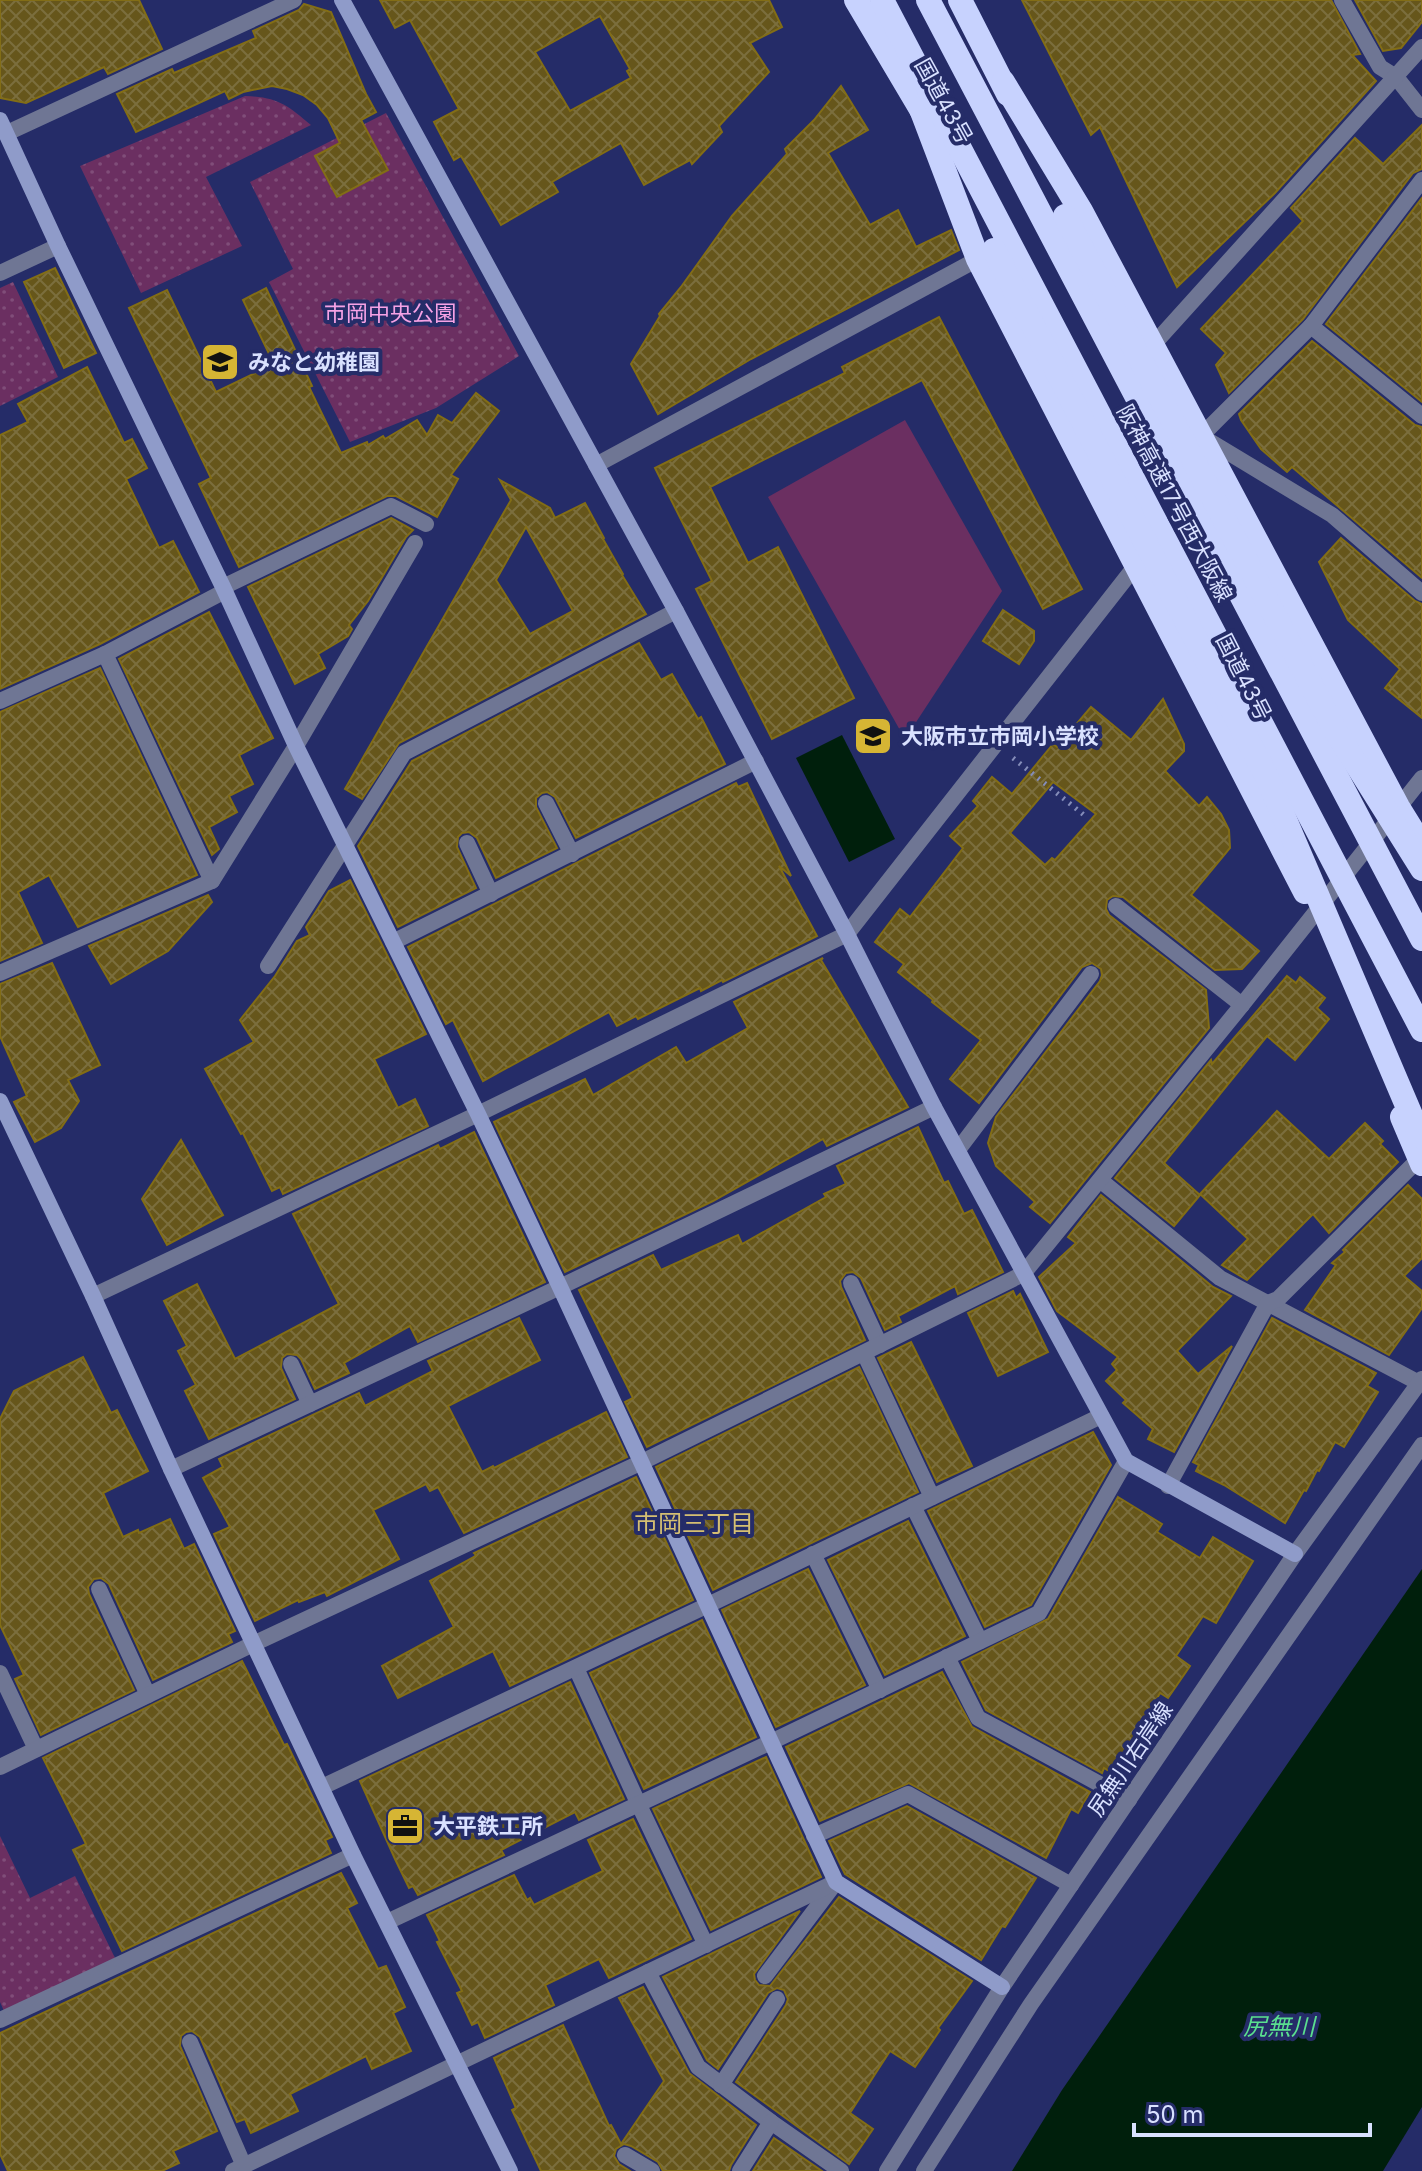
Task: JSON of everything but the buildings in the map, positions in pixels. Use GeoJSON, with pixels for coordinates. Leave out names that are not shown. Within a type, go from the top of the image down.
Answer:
{"type":"FeatureCollection","features":[{"type":"Feature","properties":{"kind":"highway","name":"国道43号"},"geometry":{"type":"LineString","coordinates":[[856,0],[921,109],[986,254],[1266,775],[1405,1101],[1421,1153]]}},
{"type":"Feature","properties":{"kind":"highway","name":"阪神高速17号西大阪線"},"geometry":{"type":"LineString","coordinates":[[882,0],[1421,1029]]}},
{"type":"Feature","properties":{"kind":"highway","name":"阪神高速17号西大阪線"},"geometry":{"type":"LineString","coordinates":[[928,0],[1422,939]]}},
{"type":"Feature","properties":{"kind":"highway"},"geometry":{"type":"LineString","coordinates":[[960,0],[1003,82],[1065,216],[1335,730],[1422,869]]}},
{"type":"Feature","properties":{"kind":"highway"},"geometry":{"type":"LineString","coordinates":[[1003,82],[1081,211],[1398,807],[1422,846]]}},
{"type":"Feature","properties":{"kind":"highway"},"geometry":{"type":"LineString","coordinates":[[986,254],[1137,564],[1316,912],[1421,1153]]}},
{"type":"Feature","properties":{"kind":"street"},"geometry":{"type":"LineString","coordinates":[[294,0],[3,126],[296,746],[478,1114],[836,1882],[1002,1987]]}},
{"type":"Feature","properties":{"kind":"street"},"geometry":{"type":"LineString","coordinates":[[342,0],[676,611],[847,934],[934,1107],[1126,1461],[1295,1554]]}},
{"type":"Feature","properties":{"kind":"street"},"geometry":{"type":"LineString","coordinates":[[1342,0],[1380,67],[1396,77],[1422,110]]}},
{"type":"Feature","properties":{"kind":"street"},"geometry":{"type":"LineString","coordinates":[[1153,345],[1422,47]]}},
{"type":"Feature","properties":{"kind":"street"},"geometry":{"type":"LineString","coordinates":[[1422,180],[1311,326],[1201,436],[1332,515],[1422,593]]}},
{"type":"Feature","properties":{"kind":"street"},"geometry":{"type":"LineString","coordinates":[[0,273],[58,246]]}},
{"type":"Feature","properties":{"kind":"street"},"geometry":{"type":"LineString","coordinates":[[596,465],[986,254]]}},
{"type":"Feature","properties":{"kind":"street"},"geometry":{"type":"LineString","coordinates":[[1311,326],[1422,416]]}},
{"type":"Feature","properties":{"kind":"street"},"geometry":{"type":"LineString","coordinates":[[0,701],[105,654],[224,589],[391,506],[426,524]]}},
{"type":"Feature","properties":{"kind":"street"},"geometry":{"type":"LineString","coordinates":[[0,973],[212,881],[296,746],[415,543]]}},
{"type":"Feature","properties":{"kind":"street"},"geometry":{"type":"LineString","coordinates":[[93,1296],[478,1114],[847,934],[1137,564]]}},
{"type":"Feature","properties":{"kind":"street"},"geometry":{"type":"LineString","coordinates":[[268,966],[404,753],[676,611]]}},
{"type":"Feature","properties":{"kind":"street"},"geometry":{"type":"LineString","coordinates":[[105,654],[212,881]]}},
{"type":"Feature","properties":{"kind":"street"},"geometry":{"type":"LineString","coordinates":[[393,942],[756,761]]}},
{"type":"Feature","properties":{"kind":"street"},"geometry":{"type":"LineString","coordinates":[[0,1767],[253,1644],[642,1462],[1023,1274],[1422,778]]}},
{"type":"Feature","properties":{"kind":"street"},"geometry":{"type":"LineString","coordinates":[[546,803],[572,854]]}},
{"type":"Feature","properties":{"kind":"street"},"geometry":{"type":"LineString","coordinates":[[1398,807],[1422,826]]}},
{"type":"Feature","properties":{"kind":"street"},"geometry":{"type":"LineString","coordinates":[[467,843],[491,894]]}},
{"type":"Feature","properties":{"kind":"street"},"geometry":{"type":"LineString","coordinates":[[1116,906],[1242,1005]]}},
{"type":"Feature","properties":{"kind":"street"},"geometry":{"type":"LineString","coordinates":[[958,1150],[1091,974]]}},
{"type":"Feature","properties":{"kind":"street"},"geometry":{"type":"LineString","coordinates":[[0,1101],[353,1855],[510,2171]]}},
{"type":"Feature","properties":{"kind":"street"},"geometry":{"type":"LineString","coordinates":[[171,1469],[934,1107]]}},
{"type":"Feature","properties":{"kind":"street"},"geometry":{"type":"LineString","coordinates":[[1168,1486],[1268,1303],[1278,1299],[1421,1153]]}},
{"type":"Feature","properties":{"kind":"street"},"geometry":{"type":"LineString","coordinates":[[1100,1180],[1220,1278],[1420,1381]]}},
{"type":"Feature","properties":{"kind":"street"},"geometry":{"type":"LineString","coordinates":[[851,1283],[880,1345]]}},
{"type":"Feature","properties":{"kind":"street"},"geometry":{"type":"LineString","coordinates":[[864,1353],[932,1497]]}},
{"type":"Feature","properties":{"kind":"street"},"geometry":{"type":"LineString","coordinates":[[291,1364],[310,1404]]}},
{"type":"Feature","properties":{"kind":"street","name":"尻無川右岸線"},"geometry":{"type":"LineString","coordinates":[[887,2171],[1002,1987],[1295,1554],[1420,1381]]}},
{"type":"Feature","properties":{"kind":"street"},"geometry":{"type":"LineString","coordinates":[[322,1787],[1101,1416]]}},
{"type":"Feature","properties":{"kind":"street"},"geometry":{"type":"LineString","coordinates":[[924,2171],[1031,2004],[1422,1445]]}},
{"type":"Feature","properties":{"kind":"street"},"geometry":{"type":"LineString","coordinates":[[387,1922],[1039,1613],[1126,1461]]}},
{"type":"Feature","properties":{"kind":"street"},"geometry":{"type":"LineString","coordinates":[[913,1506],[980,1641]]}},
{"type":"Feature","properties":{"kind":"street"},"geometry":{"type":"LineString","coordinates":[[813,1554],[880,1690]]}},
{"type":"Feature","properties":{"kind":"street"},"geometry":{"type":"LineString","coordinates":[[99,1589],[148,1695]]}},
{"type":"Feature","properties":{"kind":"street"},"geometry":{"type":"LineString","coordinates":[[947,1657],[978,1718],[1129,1800]]}},
{"type":"Feature","properties":{"kind":"street"},"geometry":{"type":"LineString","coordinates":[[576,1668],[706,1945]]}},
{"type":"Feature","properties":{"kind":"street"},"geometry":{"type":"LineString","coordinates":[[0,1673],[36,1749]]}},
{"type":"Feature","properties":{"kind":"street"},"geometry":{"type":"LineString","coordinates":[[814,1836],[908,1794],[1071,1885]]}},
{"type":"Feature","properties":{"kind":"street"},"geometry":{"type":"LineString","coordinates":[[0,2020],[353,1855]]}},
{"type":"Feature","properties":{"kind":"street"},"geometry":{"type":"LineString","coordinates":[[190,2042],[239,2168],[836,1882]]}},
{"type":"Feature","properties":{"kind":"street"},"geometry":{"type":"LineString","coordinates":[[765,1976],[836,1882]]}},
{"type":"Feature","properties":{"kind":"street"},"geometry":{"type":"LineString","coordinates":[[648,1972],[698,2067],[841,2171]]}},
{"type":"Feature","properties":{"kind":"street"},"geometry":{"type":"LineString","coordinates":[[721,2085],[777,1999]]}},
{"type":"Feature","properties":{"kind":"street"},"geometry":{"type":"LineString","coordinates":[[740,2171],[771,2122]]}},
{"type":"Feature","properties":{"kind":"street"},"geometry":{"type":"LineString","coordinates":[[625,2155],[652,2171]]}},
{"type":"Feature","properties":{"kind":"path"},"geometry":{"type":"LineString","coordinates":[[997,745],[1084,815]]}},
{"type":"Feature","properties":{"kind":"green space"},"geometry":{"type":"Polygon","coordinates":[[[245,96],[281,103],[311,125],[206,177],[242,246],[141,293],[80,166],[245,96]]]}},
{"type":"Feature","properties":{"kind":"green space","name":"市岡中央公園"},"geometry":{"type":"Polygon","coordinates":[[[386,113],[519,356],[436,408],[350,442],[269,282],[293,269],[250,182],[386,113]]]}},
{"type":"Feature","properties":{"kind":"green space"},"geometry":{"type":"Polygon","coordinates":[[[13,282],[58,377],[0,406],[0,288],[13,282]]]}},
{"type":"Feature","properties":{"kind":"green space"},"geometry":{"type":"Polygon","coordinates":[[[905,420],[1002,591],[905,739],[768,497],[905,420]]]}},
{"type":"Feature","properties":{"kind":"green space"},"geometry":{"type":"Polygon","coordinates":[[[0,1836],[30,1898],[75,1876],[115,1958],[4,2011],[0,2002],[0,1836]]]}},
{"type":"Feature","properties":{"kind":"water"},"geometry":{"type":"Polygon","coordinates":[[[842,735],[895,839],[849,862],[796,758],[842,735]]]}},
{"type":"Feature","properties":{"kind":"water","name":"尻無川"},"geometry":{"type":"Polygon","coordinates":[[[1422,1569],[1422,2107],[1383,2171],[1012,2171],[1062,2090],[1422,1569]]]}},
{"type":"Feature","properties":{"kind":"place","name":"みなと幼稚園"},"geometry":{"type":"Point","coordinates":[220,362]}},
{"type":"Feature","properties":{"kind":"place","name":"大阪市立市岡小学校"},"geometry":{"type":"Point","coordinates":[873,736]}},
{"type":"Feature","properties":{"kind":"place","name":"大平鉄工所"},"geometry":{"type":"Point","coordinates":[405,1826]}},
{"type":"Feature","properties":{"kind":"district","name":"市岡三丁目"},"geometry":{"type":"Point","coordinates":[694,1523]}}]}
